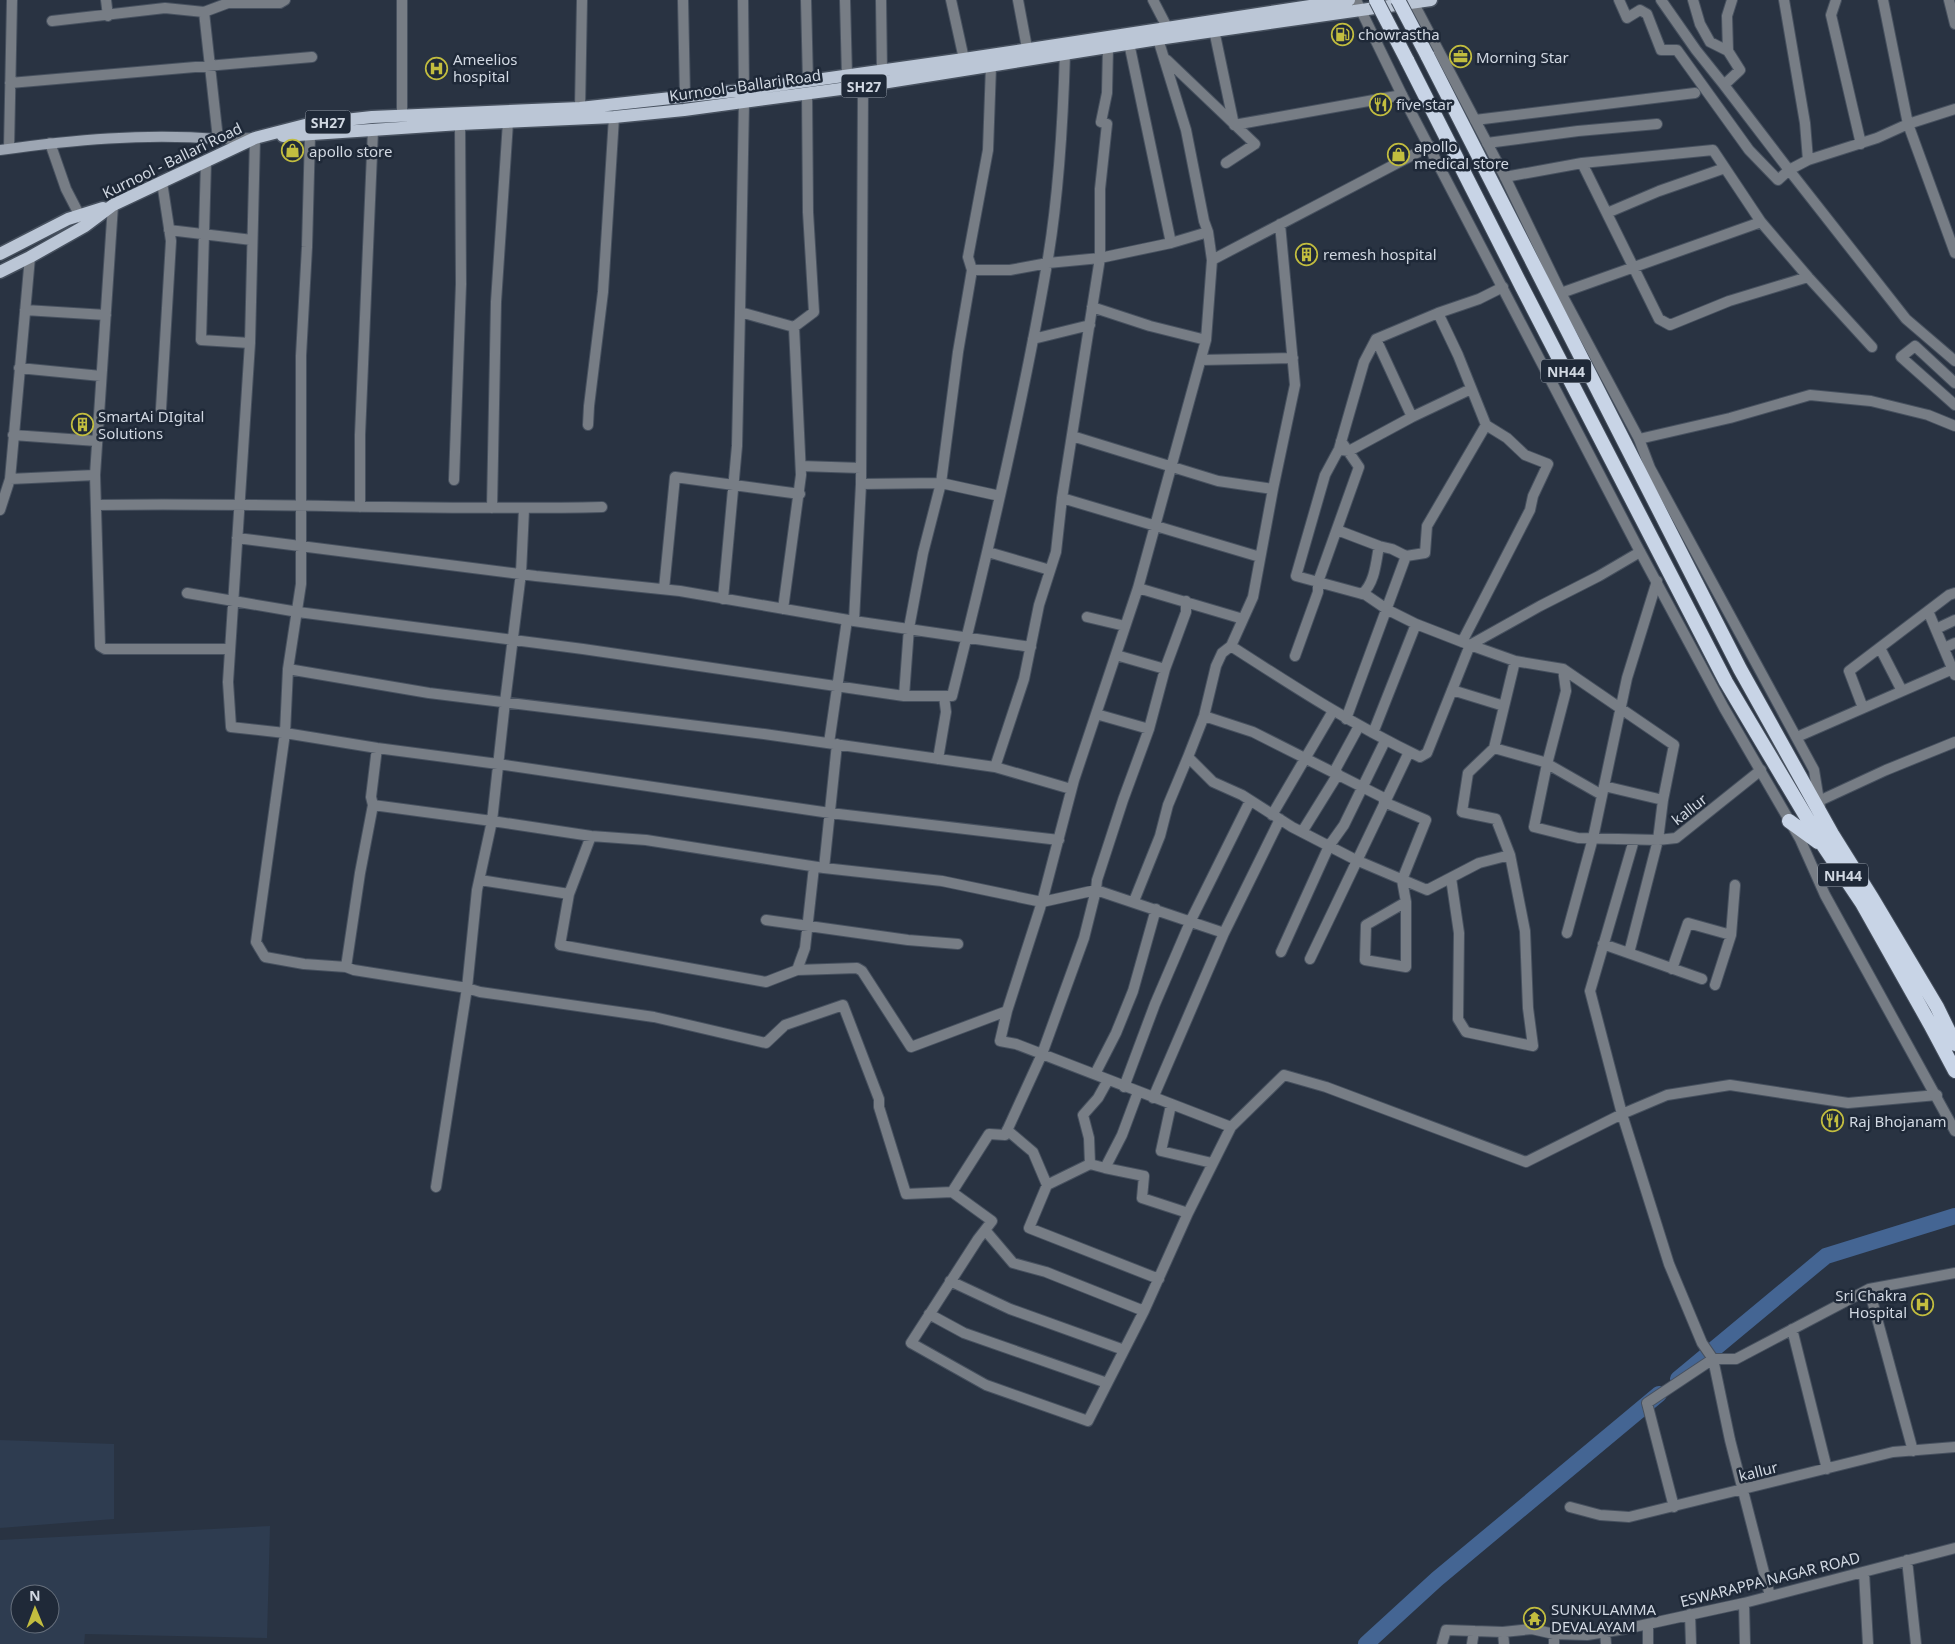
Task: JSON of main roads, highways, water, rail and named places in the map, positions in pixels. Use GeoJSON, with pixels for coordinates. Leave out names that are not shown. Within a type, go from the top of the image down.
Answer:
{"type":"FeatureCollection","features":[{"type":"Feature","properties":{"kind":"highway","name":"NH44"},"geometry":{"type":"LineString","coordinates":[[1376,0],[1726,682],[1823,846],[1862,903],[1955,1071]]}},
{"type":"Feature","properties":{"kind":"highway","name":"NH44"},"geometry":{"type":"LineString","coordinates":[[1398,0],[1740,669],[1821,816],[1937,1007],[1955,1044]]}},
{"type":"Feature","properties":{"kind":"highway"},"geometry":{"type":"LineString","coordinates":[[1790,821],[1823,846]]}},
{"type":"Feature","properties":{"kind":"main road","name":"Kurnool - Ballari Road"},"geometry":{"type":"LineString","coordinates":[[807,87],[847,76],[1349,0]]}},
{"type":"Feature","properties":{"kind":"main road","name":"SH27"},"geometry":{"type":"LineString","coordinates":[[1413,1],[1431,0]]}},
{"type":"Feature","properties":{"kind":"main road","name":"Kurnool - Ballari Road"},"geometry":{"type":"LineString","coordinates":[[255,138],[460,124],[614,117],[684,110],[744,96],[807,87],[863,86],[1359,5],[1413,1]]}},
{"type":"Feature","properties":{"kind":"main road","name":"Kurnool - Ballari Road"},"geometry":{"type":"LineString","coordinates":[[0,272],[30,257],[82,221],[112,204],[255,138],[309,124],[402,116],[580,108],[685,96],[744,96]]}},
{"type":"Feature","properties":{"kind":"main road"},"geometry":{"type":"LineString","coordinates":[[4,149],[50,143],[175,136],[218,139]]}},
{"type":"Feature","properties":{"kind":"main road","name":"SH27"},"geometry":{"type":"LineString","coordinates":[[0,254],[82,221]]}},
{"type":"Feature","properties":{"kind":"waterway"},"geometry":{"type":"LineString","coordinates":[[1678,1379],[1826,1256],[1955,1216]]}},
{"type":"Feature","properties":{"kind":"waterway"},"geometry":{"type":"LineString","coordinates":[[1366,1644],[1437,1579],[1659,1394]]}},
{"type":"Feature","properties":{"kind":"place","name":"chowrastha"},"geometry":{"type":"Point","coordinates":[1342,34]}},
{"type":"Feature","properties":{"kind":"place","name":"Morning Star"},"geometry":{"type":"Point","coordinates":[1460,57]}},
{"type":"Feature","properties":{"kind":"place","name":"Ameelios hospital"},"geometry":{"type":"Point","coordinates":[437,68]}},
{"type":"Feature","properties":{"kind":"place","name":"five star"},"geometry":{"type":"Point","coordinates":[1380,104]}},
{"type":"Feature","properties":{"kind":"place","name":"apollo store"},"geometry":{"type":"Point","coordinates":[293,151]}},
{"type":"Feature","properties":{"kind":"place","name":"apollo medical store"},"geometry":{"type":"Point","coordinates":[1398,155]}},
{"type":"Feature","properties":{"kind":"place","name":"remesh hospital"},"geometry":{"type":"Point","coordinates":[1307,254]}},
{"type":"Feature","properties":{"kind":"place","name":"SmartAi DIgital Solutions"},"geometry":{"type":"Point","coordinates":[82,425]}},
{"type":"Feature","properties":{"kind":"place","name":"Raj Bhojanam"},"geometry":{"type":"Point","coordinates":[1833,1121]}},
{"type":"Feature","properties":{"kind":"place","name":"Sri Chakra Hospital"},"geometry":{"type":"Point","coordinates":[1923,1304]}},
{"type":"Feature","properties":{"kind":"place","name":"SUNKULAMMA DEVALAYAM"},"geometry":{"type":"Point","coordinates":[1535,1618]}}]}
